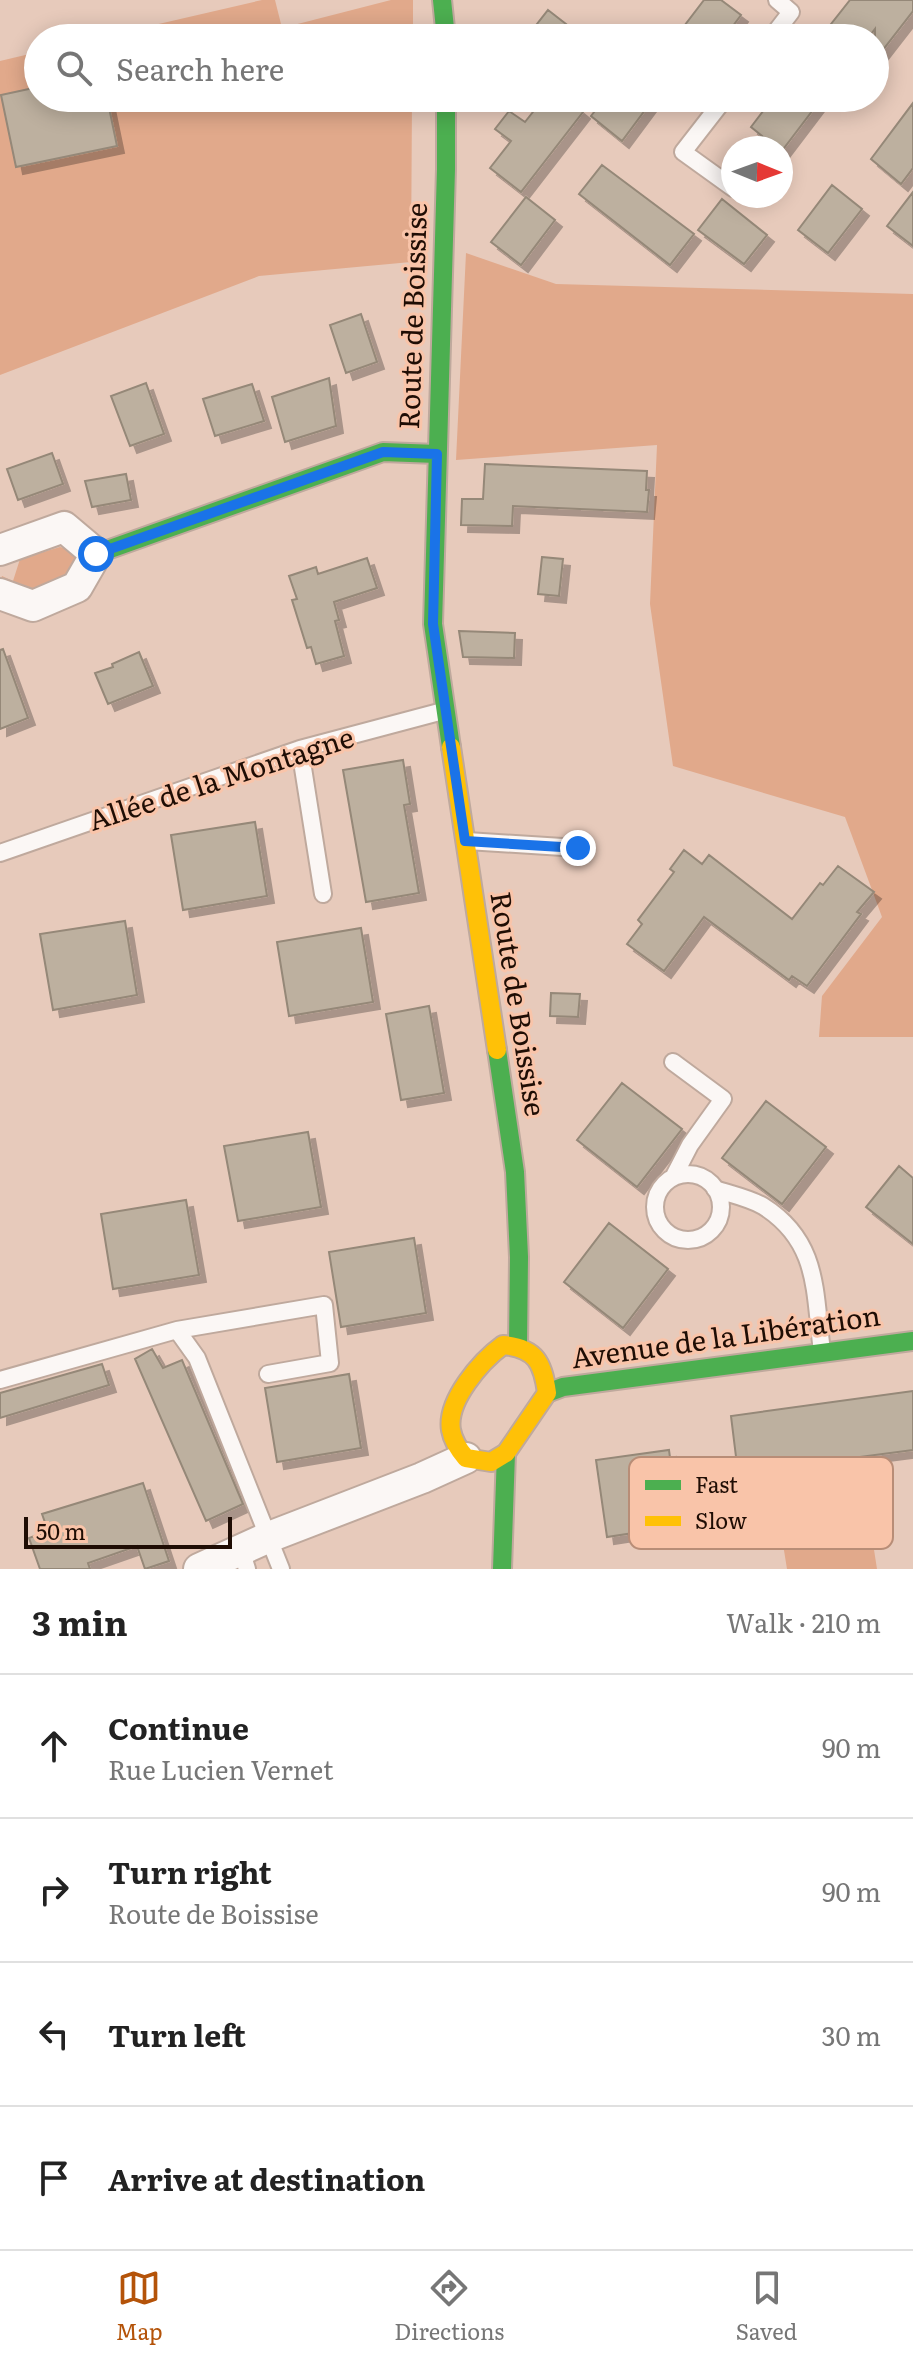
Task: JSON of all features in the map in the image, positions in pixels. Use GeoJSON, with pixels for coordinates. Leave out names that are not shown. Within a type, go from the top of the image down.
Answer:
{"type":"FeatureCollection","features":[{"type":"Feature","properties":{"kind":"street"},"geometry":{"type":"LineString","coordinates":[[442,0],[445,24]]}},
{"type":"Feature","properties":{"kind":"street","name":"Route de Boissise"},"geometry":{"type":"LineString","coordinates":[[446,112],[433,624],[515,1172],[519,1257],[518,1345]]}},
{"type":"Feature","properties":{"kind":"street"},"geometry":{"type":"LineString","coordinates":[[0,594],[33,606],[77,587],[96,554],[383,452],[437,454]]}},
{"type":"Feature","properties":{"kind":"street"},"geometry":{"type":"LineString","coordinates":[[0,550],[64,527],[96,554]]}},
{"type":"Feature","properties":{"kind":"street","name":"Avenue de la Libération"},"geometry":{"type":"LineString","coordinates":[[547,1393],[563,1387],[913,1341]]}},
{"type":"Feature","properties":{"kind":"street"},"geometry":{"type":"LineString","coordinates":[[199,1569],[244,1559],[269,1537],[466,1458],[491,1462],[506,1453],[547,1393],[544,1369],[533,1355],[518,1345],[503,1345],[486,1357],[455,1401],[449,1420],[452,1438],[466,1458]]}},
{"type":"Feature","properties":{"kind":"street"},"geometry":{"type":"LineString","coordinates":[[502,1569],[506,1453]]}},
{"type":"Feature","properties":{"kind":"lane"},"geometry":{"type":"LineString","coordinates":[[777,0],[791,12],[782,24]]}},
{"type":"Feature","properties":{"kind":"lane"},"geometry":{"type":"LineString","coordinates":[[714,112],[683,152],[721,179]]}},
{"type":"Feature","properties":{"kind":"lane","name":"Allée de la Montagne"},"geometry":{"type":"LineString","coordinates":[[0,853],[300,749],[445,710]]}},
{"type":"Feature","properties":{"kind":"lane"},"geometry":{"type":"LineString","coordinates":[[300,749],[323,894]]}},
{"type":"Feature","properties":{"kind":"lane"},"geometry":{"type":"LineString","coordinates":[[465,841],[578,848]]}},
{"type":"Feature","properties":{"kind":"lane"},"geometry":{"type":"LineString","coordinates":[[673,1062],[723,1099],[690,1145],[674,1176]]}},
{"type":"Feature","properties":{"kind":"lane"},"geometry":{"type":"LineString","coordinates":[[686,1173],[697,1175],[708,1180],[715,1189],[720,1199],[718,1222],[701,1238],[678,1239],[660,1225],[654,1203],[665,1182],[674,1176],[686,1173]]}},
{"type":"Feature","properties":{"kind":"lane"},"geometry":{"type":"LineString","coordinates":[[715,1189],[761,1205],[788,1226],[800,1243],[812,1267],[822,1353]]}},
{"type":"Feature","properties":{"kind":"lane"},"geometry":{"type":"LineString","coordinates":[[0,1380],[177,1330],[324,1305],[330,1363],[268,1374]]}},
{"type":"Feature","properties":{"kind":"lane"},"geometry":{"type":"LineString","coordinates":[[177,1330],[197,1358],[281,1569]]}},
{"type":"Feature","properties":{"kind":"shaded area"},"geometry":{"type":"Polygon","coordinates":[[[262,0],[275,0],[281,24],[158,24],[262,0]]]}},
{"type":"Feature","properties":{"kind":"shaded area"},"geometry":{"type":"Polygon","coordinates":[[[391,0],[413,0],[413,24],[298,24],[391,0]]]}},
{"type":"Feature","properties":{"kind":"shaded area"},"geometry":{"type":"Polygon","coordinates":[[[24,55],[24,112],[412,112],[411,262],[259,276],[0,375],[0,61],[24,55]]]}},
{"type":"Feature","properties":{"kind":"shaded area"},"geometry":{"type":"Polygon","coordinates":[[[466,253],[556,284],[913,294],[913,1037],[819,1037],[822,996],[882,917],[845,817],[673,766],[650,604],[657,445],[456,460],[466,253]]]}},
{"type":"Feature","properties":{"kind":"shaded area"},"geometry":{"type":"Polygon","coordinates":[[[60,547],[69,549],[77,559],[74,573],[41,593],[0,582],[2,576],[13,581],[20,559],[60,547]]]}},
{"type":"Feature","properties":{"kind":"shaded area"},"geometry":{"type":"Polygon","coordinates":[[[784,1549],[874,1549],[877,1569],[787,1569],[784,1549]]]}},
{"type":"Feature","properties":{"kind":"building"},"geometry":{"type":"Polygon","coordinates":[[[704,0],[721,0],[741,15],[734,24],[686,24],[704,0]]]}},
{"type":"Feature","properties":{"kind":"building"},"geometry":{"type":"Polygon","coordinates":[[[850,0],[913,0],[913,11],[889,42],[889,24],[831,24],[850,0]]]}},
{"type":"Feature","properties":{"kind":"building"},"geometry":{"type":"Polygon","coordinates":[[[548,10],[566,24],[537,24],[548,10]]]}},
{"type":"Feature","properties":{"kind":"building"},"geometry":{"type":"Polygon","coordinates":[[[24,90],[24,112],[110,112],[117,146],[16,167],[1,95],[24,90]]]}},
{"type":"Feature","properties":{"kind":"building"},"geometry":{"type":"Polygon","coordinates":[[[913,103],[913,168],[901,184],[871,159],[913,103]]]}},
{"type":"Feature","properties":{"kind":"building"},"geometry":{"type":"Polygon","coordinates":[[[508,112],[525,122],[533,112],[583,112],[521,192],[490,168],[511,141],[495,129],[508,112]]]}},
{"type":"Feature","properties":{"kind":"building"},"geometry":{"type":"Polygon","coordinates":[[[594,112],[644,112],[622,141],[591,116],[594,112]]]}},
{"type":"Feature","properties":{"kind":"building"},"geometry":{"type":"Polygon","coordinates":[[[762,112],[811,112],[793,136],[762,136],[751,127],[762,112]]]}},
{"type":"Feature","properties":{"kind":"building"},"geometry":{"type":"Polygon","coordinates":[[[602,165],[694,234],[670,265],[579,194],[602,165]]]}},
{"type":"Feature","properties":{"kind":"building"},"geometry":{"type":"Polygon","coordinates":[[[832,185],[862,209],[828,253],[798,230],[832,185]]]}},
{"type":"Feature","properties":{"kind":"building"},"geometry":{"type":"Polygon","coordinates":[[[913,192],[913,246],[887,226],[913,192]]]}},
{"type":"Feature","properties":{"kind":"building"},"geometry":{"type":"Polygon","coordinates":[[[526,197],[555,220],[521,265],[491,242],[526,197]]]}},
{"type":"Feature","properties":{"kind":"building"},"geometry":{"type":"Polygon","coordinates":[[[721,200],[721,208],[733,208],[767,235],[744,264],[698,230],[721,200]]]}},
{"type":"Feature","properties":{"kind":"building"},"geometry":{"type":"Polygon","coordinates":[[[361,314],[377,362],[346,373],[330,325],[361,314]]]}},
{"type":"Feature","properties":{"kind":"building"},"geometry":{"type":"Polygon","coordinates":[[[329,378],[336,426],[285,442],[272,397],[329,378]]]}},
{"type":"Feature","properties":{"kind":"building"},"geometry":{"type":"Polygon","coordinates":[[[146,383],[164,434],[130,446],[111,396],[146,383]]]}},
{"type":"Feature","properties":{"kind":"building"},"geometry":{"type":"Polygon","coordinates":[[[252,384],[264,421],[215,436],[203,399],[252,384]]]}},
{"type":"Feature","properties":{"kind":"building"},"geometry":{"type":"Polygon","coordinates":[[[52,453],[63,484],[18,500],[7,469],[52,453]]]}},
{"type":"Feature","properties":{"kind":"building"},"geometry":{"type":"Polygon","coordinates":[[[485,464],[647,471],[647,512],[513,506],[512,526],[461,525],[462,499],[483,499],[485,464]]]}},
{"type":"Feature","properties":{"kind":"building"},"geometry":{"type":"Polygon","coordinates":[[[126,474],[131,500],[92,507],[85,481],[126,474]]]}},
{"type":"Feature","properties":{"kind":"building"},"geometry":{"type":"Polygon","coordinates":[[[542,557],[563,559],[559,596],[538,594],[542,557]]]}},
{"type":"Feature","properties":{"kind":"building"},"geometry":{"type":"Polygon","coordinates":[[[367,558],[377,588],[334,602],[339,620],[335,621],[344,656],[316,664],[311,647],[307,648],[292,600],[297,599],[289,576],[316,567],[318,574],[367,558]]]}},
{"type":"Feature","properties":{"kind":"building"},"geometry":{"type":"Polygon","coordinates":[[[459,631],[515,633],[514,658],[463,657],[459,631]]]}},
{"type":"Feature","properties":{"kind":"building"},"geometry":{"type":"Polygon","coordinates":[[[3,649],[28,718],[0,729],[0,650],[3,649]]]}},
{"type":"Feature","properties":{"kind":"building"},"geometry":{"type":"Polygon","coordinates":[[[139,652],[153,686],[108,704],[95,673],[139,652]]]}},
{"type":"Feature","properties":{"kind":"building"},"geometry":{"type":"Polygon","coordinates":[[[403,760],[410,804],[404,805],[419,893],[366,902],[343,770],[403,760]]]}},
{"type":"Feature","properties":{"kind":"building"},"geometry":{"type":"Polygon","coordinates":[[[255,822],[267,896],[183,910],[171,835],[255,822]]]}},
{"type":"Feature","properties":{"kind":"building"},"geometry":{"type":"Polygon","coordinates":[[[684,850],[702,864],[709,855],[792,919],[820,883],[823,885],[838,866],[874,892],[807,986],[792,976],[789,980],[704,917],[664,971],[627,944],[642,924],[638,920],[674,872],[670,869],[684,850]]]}},
{"type":"Feature","properties":{"kind":"building"},"geometry":{"type":"Polygon","coordinates":[[[125,921],[137,995],[53,1010],[40,934],[125,921]]]}},
{"type":"Feature","properties":{"kind":"building"},"geometry":{"type":"Polygon","coordinates":[[[361,928],[373,1002],[289,1016],[277,942],[361,928]]]}},
{"type":"Feature","properties":{"kind":"building"},"geometry":{"type":"Polygon","coordinates":[[[551,993],[580,994],[578,1017],[550,1016],[551,993]]]}},
{"type":"Feature","properties":{"kind":"building"},"geometry":{"type":"Polygon","coordinates":[[[429,1006],[444,1093],[401,1100],[386,1014],[429,1006]]]}},
{"type":"Feature","properties":{"kind":"building"},"geometry":{"type":"Polygon","coordinates":[[[622,1083],[682,1129],[637,1187],[577,1140],[622,1083]]]}},
{"type":"Feature","properties":{"kind":"building"},"geometry":{"type":"Polygon","coordinates":[[[766,1101],[826,1147],[782,1204],[722,1158],[766,1101]]]}},
{"type":"Feature","properties":{"kind":"building"},"geometry":{"type":"Polygon","coordinates":[[[308,1132],[321,1207],[238,1221],[224,1146],[308,1132]]]}},
{"type":"Feature","properties":{"kind":"building"},"geometry":{"type":"Polygon","coordinates":[[[899,1166],[913,1178],[913,1244],[866,1207],[899,1166]]]}},
{"type":"Feature","properties":{"kind":"building"},"geometry":{"type":"Polygon","coordinates":[[[186,1200],[199,1275],[113,1289],[101,1214],[186,1200]]]}},
{"type":"Feature","properties":{"kind":"building"},"geometry":{"type":"Polygon","coordinates":[[[609,1223],[668,1269],[623,1328],[564,1282],[609,1223]]]}},
{"type":"Feature","properties":{"kind":"building"},"geometry":{"type":"Polygon","coordinates":[[[414,1238],[426,1313],[341,1327],[329,1252],[414,1238]]]}},
{"type":"Feature","properties":{"kind":"building"},"geometry":{"type":"Polygon","coordinates":[[[152,1349],[163,1368],[182,1360],[243,1504],[206,1521],[135,1359],[152,1349]]]}},
{"type":"Feature","properties":{"kind":"building"},"geometry":{"type":"Polygon","coordinates":[[[102,1364],[109,1385],[0,1418],[0,1393],[102,1364]]]}},
{"type":"Feature","properties":{"kind":"building"},"geometry":{"type":"Polygon","coordinates":[[[349,1374],[361,1448],[277,1462],[265,1388],[349,1374]]]}},
{"type":"Feature","properties":{"kind":"building"},"geometry":{"type":"Polygon","coordinates":[[[913,1391],[913,1450],[859,1457],[736,1457],[731,1416],[913,1391]]]}},
{"type":"Feature","properties":{"kind":"building"},"geometry":{"type":"Polygon","coordinates":[[[669,1450],[670,1457],[629,1457],[629,1534],[607,1537],[596,1460],[669,1450]]]}},
{"type":"Feature","properties":{"kind":"building"},"geometry":{"type":"Polygon","coordinates":[[[143,1483],[169,1561],[145,1569],[137,1546],[88,1563],[90,1569],[40,1569],[29,1538],[48,1531],[42,1514],[143,1483]]]}},
{"type":"Feature","properties":{"kind":"traffic: fast"},"geometry":{"type":"LineString","coordinates":[[442,0],[445,24]]}},
{"type":"Feature","properties":{"kind":"traffic: fast"},"geometry":{"type":"LineString","coordinates":[[446,112],[433,624],[451,747]]}},
{"type":"Feature","properties":{"kind":"traffic: fast"},"geometry":{"type":"LineString","coordinates":[[96,554],[383,452],[437,454]]}},
{"type":"Feature","properties":{"kind":"traffic: fast"},"geometry":{"type":"LineString","coordinates":[[497,1050],[515,1172],[519,1257],[518,1345]]}},
{"type":"Feature","properties":{"kind":"traffic: fast"},"geometry":{"type":"LineString","coordinates":[[547,1393],[563,1387],[913,1341]]}},
{"type":"Feature","properties":{"kind":"traffic: fast"},"geometry":{"type":"LineString","coordinates":[[502,1569],[506,1453]]}},
{"type":"Feature","properties":{"kind":"traffic: slow"},"geometry":{"type":"LineString","coordinates":[[451,747],[497,1050]]}},
{"type":"Feature","properties":{"kind":"traffic: slow"},"geometry":{"type":"LineString","coordinates":[[503,1345],[523,1350],[536,1359],[547,1393],[506,1453],[491,1462],[466,1458],[451,1430],[454,1407],[476,1371],[503,1345]]}},
{"type":"Feature","properties":{"kind":"route"},"geometry":{"type":"LineString","coordinates":[[96,554],[383,452],[437,454],[433,624],[465,841],[578,848]]}}]}
